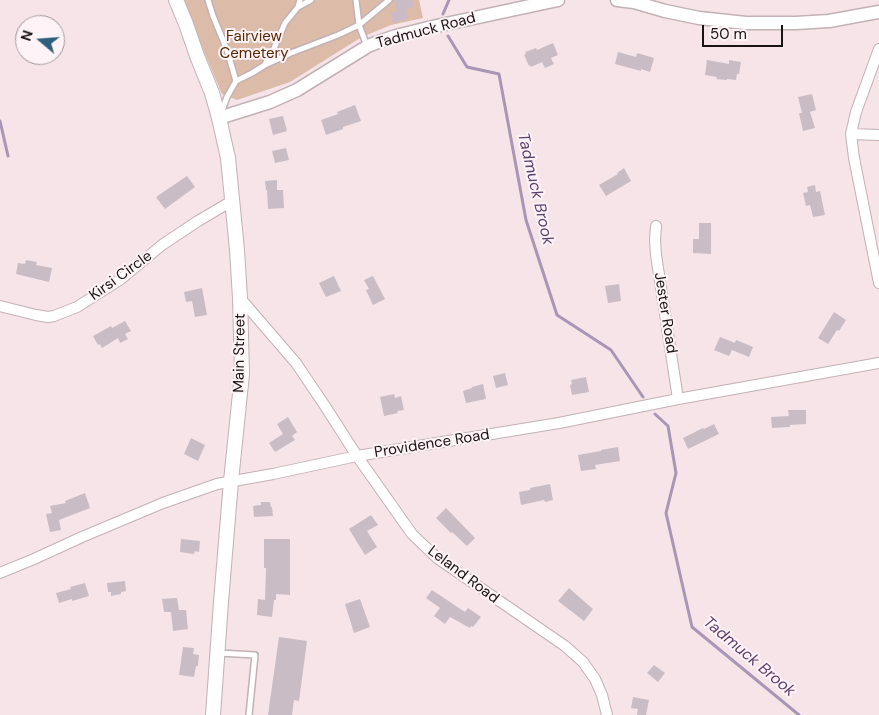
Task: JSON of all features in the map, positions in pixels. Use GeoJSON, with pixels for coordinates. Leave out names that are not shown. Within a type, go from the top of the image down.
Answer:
{"type":"FeatureCollection","features":[{"type":"Feature","properties":{"kind":"main road","name":"Main Street"},"geometry":{"type":"LineString","coordinates":[[176,0],[196,56],[212,93],[228,158],[240,298],[242,374],[231,481],[214,715]]}},
{"type":"Feature","properties":{"kind":"street","name":"Tadmuck Road"},"geometry":{"type":"LineString","coordinates":[[219,118],[270,102],[297,90],[368,46],[396,36],[558,0]]}},
{"type":"Feature","properties":{"kind":"street"},"geometry":{"type":"LineString","coordinates":[[617,0],[634,2],[699,18],[746,23],[830,21],[879,12]]}},
{"type":"Feature","properties":{"kind":"street"},"geometry":{"type":"LineString","coordinates":[[879,49],[856,112],[851,134],[879,283]]}},
{"type":"Feature","properties":{"kind":"street"},"geometry":{"type":"LineString","coordinates":[[851,134],[879,135]]}},
{"type":"Feature","properties":{"kind":"street","name":"Kirsi Circle"},"geometry":{"type":"LineString","coordinates":[[0,306],[48,317],[77,307],[121,279],[176,235],[232,201]]}},
{"type":"Feature","properties":{"kind":"street","name":"Jester Road"},"geometry":{"type":"LineString","coordinates":[[656,226],[656,256],[678,399]]}},
{"type":"Feature","properties":{"kind":"street","name":"Leland Road"},"geometry":{"type":"LineString","coordinates":[[240,298],[296,363],[357,456],[412,534],[437,558],[565,646],[583,662],[595,679],[608,715]]}},
{"type":"Feature","properties":{"kind":"street","name":"Providence Road"},"geometry":{"type":"LineString","coordinates":[[0,573],[163,503],[217,484],[357,456],[559,423],[678,399],[879,363]]}},
{"type":"Feature","properties":{"kind":"lane"},"geometry":{"type":"LineString","coordinates":[[208,0],[227,50],[236,81]]}},
{"type":"Feature","properties":{"kind":"lane"},"geometry":{"type":"LineString","coordinates":[[298,7],[300,0]]}},
{"type":"Feature","properties":{"kind":"lane"},"geometry":{"type":"LineString","coordinates":[[265,65],[285,23],[298,7],[311,0]]}},
{"type":"Feature","properties":{"kind":"lane"},"geometry":{"type":"LineString","coordinates":[[356,0],[359,26],[368,46]]}},
{"type":"Feature","properties":{"kind":"lane"},"geometry":{"type":"LineString","coordinates":[[219,118],[236,81],[291,53],[359,26],[389,0]]}},
{"type":"Feature","properties":{"kind":"lane"},"geometry":{"type":"LineString","coordinates":[[218,653],[255,655],[249,715]]}},
{"type":"Feature","properties":{"kind":"green space","name":"Fairview Cemetery"},"geometry":{"type":"Polygon","coordinates":[[[182,0],[419,0],[423,18],[391,25],[362,37],[290,82],[237,100],[222,94],[182,0]]]}},
{"type":"Feature","properties":{"kind":"building"},"geometry":{"type":"Polygon","coordinates":[[[394,0],[412,0],[414,7],[405,9],[408,19],[394,23],[391,13],[397,11],[394,0]]]}},
{"type":"Feature","properties":{"kind":"building"},"geometry":{"type":"Polygon","coordinates":[[[553,43],[558,55],[551,58],[554,64],[545,68],[542,62],[531,67],[529,66],[524,55],[526,54],[525,52],[536,48],[537,50],[553,43]]]}},
{"type":"Feature","properties":{"kind":"building"},"geometry":{"type":"Polygon","coordinates":[[[618,52],[636,57],[637,53],[654,58],[650,72],[615,64],[618,52]]]}},
{"type":"Feature","properties":{"kind":"building"},"geometry":{"type":"Polygon","coordinates":[[[707,60],[729,64],[729,60],[741,62],[736,80],[716,79],[717,77],[705,75],[707,60]]]}},
{"type":"Feature","properties":{"kind":"building"},"geometry":{"type":"Polygon","coordinates":[[[812,94],[816,110],[810,112],[815,128],[803,131],[799,113],[802,113],[798,97],[812,94]]]}},
{"type":"Feature","properties":{"kind":"building"},"geometry":{"type":"Polygon","coordinates":[[[355,105],[361,121],[326,135],[321,120],[355,105]]]}},
{"type":"Feature","properties":{"kind":"building"},"geometry":{"type":"Polygon","coordinates":[[[283,116],[287,131],[273,135],[269,119],[283,116]]]}},
{"type":"Feature","properties":{"kind":"building"},"geometry":{"type":"Polygon","coordinates":[[[286,148],[289,160],[275,163],[272,151],[286,148]]]}},
{"type":"Feature","properties":{"kind":"building"},"geometry":{"type":"Polygon","coordinates":[[[624,168],[631,181],[606,196],[599,185],[618,174],[624,168]]]}},
{"type":"Feature","properties":{"kind":"building"},"geometry":{"type":"Polygon","coordinates":[[[187,176],[195,187],[165,209],[156,197],[187,176]]]}},
{"type":"Feature","properties":{"kind":"building"},"geometry":{"type":"Polygon","coordinates":[[[277,180],[277,190],[283,190],[284,208],[268,209],[265,181],[277,180]]]}},
{"type":"Feature","properties":{"kind":"building"},"geometry":{"type":"Polygon","coordinates":[[[815,185],[816,192],[820,191],[825,215],[813,217],[810,205],[806,206],[803,193],[808,192],[807,187],[815,185]]]}},
{"type":"Feature","properties":{"kind":"building"},"geometry":{"type":"Polygon","coordinates":[[[699,223],[711,223],[711,254],[693,253],[693,239],[699,239],[699,223]]]}},
{"type":"Feature","properties":{"kind":"building"},"geometry":{"type":"Polygon","coordinates":[[[26,260],[37,262],[36,265],[52,268],[49,282],[16,274],[18,263],[25,264],[26,260]]]}},
{"type":"Feature","properties":{"kind":"building"},"geometry":{"type":"Polygon","coordinates":[[[334,276],[341,291],[326,297],[319,283],[334,276]]]}},
{"type":"Feature","properties":{"kind":"building"},"geometry":{"type":"Polygon","coordinates":[[[373,276],[385,299],[373,305],[366,290],[369,289],[364,280],[373,276]]]}},
{"type":"Feature","properties":{"kind":"building"},"geometry":{"type":"Polygon","coordinates":[[[619,284],[621,301],[608,303],[605,286],[619,284]]]}},
{"type":"Feature","properties":{"kind":"building"},"geometry":{"type":"Polygon","coordinates":[[[202,288],[207,315],[195,317],[192,301],[186,302],[184,292],[202,288]]]}},
{"type":"Feature","properties":{"kind":"building"},"geometry":{"type":"Polygon","coordinates":[[[834,312],[846,320],[828,344],[818,338],[834,312]]]}},
{"type":"Feature","properties":{"kind":"building"},"geometry":{"type":"Polygon","coordinates":[[[125,321],[131,331],[125,334],[128,339],[120,343],[118,338],[102,348],[100,344],[98,345],[93,336],[125,321]]]}},
{"type":"Feature","properties":{"kind":"building"},"geometry":{"type":"Polygon","coordinates":[[[720,337],[735,343],[736,340],[753,347],[749,357],[732,350],[729,356],[714,350],[720,337]]]}},
{"type":"Feature","properties":{"kind":"building"},"geometry":{"type":"Polygon","coordinates":[[[505,373],[508,385],[496,388],[493,376],[505,373]]]}},
{"type":"Feature","properties":{"kind":"building"},"geometry":{"type":"Polygon","coordinates":[[[586,377],[589,392],[572,395],[571,380],[586,377]]]}},
{"type":"Feature","properties":{"kind":"building"},"geometry":{"type":"Polygon","coordinates":[[[483,384],[486,399],[466,403],[463,391],[483,384]]]}},
{"type":"Feature","properties":{"kind":"building"},"geometry":{"type":"Polygon","coordinates":[[[394,394],[395,398],[401,396],[404,410],[384,416],[380,397],[394,394]]]}},
{"type":"Feature","properties":{"kind":"building"},"geometry":{"type":"Polygon","coordinates":[[[788,410],[806,410],[806,424],[772,428],[771,417],[789,416],[788,410]]]}},
{"type":"Feature","properties":{"kind":"building"},"geometry":{"type":"Polygon","coordinates":[[[288,417],[297,432],[292,436],[295,440],[275,452],[269,443],[283,434],[277,424],[288,417]]]}},
{"type":"Feature","properties":{"kind":"building"},"geometry":{"type":"Polygon","coordinates":[[[714,424],[719,434],[688,449],[683,438],[714,424]]]}},
{"type":"Feature","properties":{"kind":"building"},"geometry":{"type":"Polygon","coordinates":[[[191,438],[205,445],[198,461],[184,454],[191,438]]]}},
{"type":"Feature","properties":{"kind":"building"},"geometry":{"type":"Polygon","coordinates":[[[618,447],[620,461],[595,465],[596,469],[581,471],[578,455],[618,447]]]}},
{"type":"Feature","properties":{"kind":"building"},"geometry":{"type":"Polygon","coordinates":[[[550,484],[553,500],[521,505],[519,492],[550,484]]]}},
{"type":"Feature","properties":{"kind":"building"},"geometry":{"type":"Polygon","coordinates":[[[85,493],[90,508],[59,520],[61,530],[50,532],[46,514],[52,513],[50,506],[66,503],[65,501],[85,493]]]}},
{"type":"Feature","properties":{"kind":"building"},"geometry":{"type":"Polygon","coordinates":[[[261,502],[270,502],[273,516],[254,517],[253,506],[261,505],[261,502]]]}},
{"type":"Feature","properties":{"kind":"building"},"geometry":{"type":"Polygon","coordinates":[[[446,508],[475,538],[467,546],[436,518],[446,508]]]}},
{"type":"Feature","properties":{"kind":"building"},"geometry":{"type":"Polygon","coordinates":[[[371,515],[378,525],[367,531],[377,547],[365,555],[349,529],[371,515]]]}},
{"type":"Feature","properties":{"kind":"building"},"geometry":{"type":"Polygon","coordinates":[[[181,539],[200,541],[199,552],[195,551],[194,554],[180,552],[181,539]]]}},
{"type":"Feature","properties":{"kind":"building"},"geometry":{"type":"Polygon","coordinates":[[[264,539],[290,539],[290,595],[276,594],[272,617],[257,615],[258,599],[265,600],[266,568],[264,568],[264,539]]]}},
{"type":"Feature","properties":{"kind":"building"},"geometry":{"type":"Polygon","coordinates":[[[125,581],[126,591],[111,596],[111,592],[108,592],[107,583],[125,581]]]}},
{"type":"Feature","properties":{"kind":"building"},"geometry":{"type":"Polygon","coordinates":[[[85,583],[89,596],[59,603],[56,593],[85,583]]]}},
{"type":"Feature","properties":{"kind":"building"},"geometry":{"type":"Polygon","coordinates":[[[569,588],[593,609],[584,621],[558,601],[569,588]]]}},
{"type":"Feature","properties":{"kind":"building"},"geometry":{"type":"Polygon","coordinates":[[[432,590],[465,612],[468,608],[481,617],[470,628],[450,617],[445,624],[434,616],[440,608],[426,598],[432,590]]]}},
{"type":"Feature","properties":{"kind":"building"},"geometry":{"type":"Polygon","coordinates":[[[177,598],[179,610],[186,610],[188,629],[173,631],[171,612],[164,612],[162,599],[177,598]]]}},
{"type":"Feature","properties":{"kind":"building"},"geometry":{"type":"Polygon","coordinates":[[[360,599],[370,627],[354,633],[345,604],[360,599]]]}},
{"type":"Feature","properties":{"kind":"building"},"geometry":{"type":"Polygon","coordinates":[[[279,637],[307,641],[299,701],[294,700],[292,715],[268,715],[279,637]]]}},
{"type":"Feature","properties":{"kind":"building"},"geometry":{"type":"Polygon","coordinates":[[[183,647],[194,648],[193,654],[199,655],[194,677],[179,675],[183,647]]]}},
{"type":"Feature","properties":{"kind":"building"},"geometry":{"type":"Polygon","coordinates":[[[654,665],[665,673],[658,682],[647,673],[654,665]]]}},
{"type":"Feature","properties":{"kind":"building"},"geometry":{"type":"Polygon","coordinates":[[[633,697],[649,700],[646,715],[637,715],[638,709],[631,708],[633,697]]]}},
{"type":"Feature","properties":{"kind":"waterway","name":"Tadmuck Brook"},"geometry":{"type":"LineString","coordinates":[[443,14],[449,0]]}},
{"type":"Feature","properties":{"kind":"waterway","name":"Tadmuck Brook"},"geometry":{"type":"LineString","coordinates":[[448,36],[467,67],[499,74],[526,220],[557,315],[611,350],[643,397]]}},
{"type":"Feature","properties":{"kind":"waterway"},"geometry":{"type":"LineString","coordinates":[[0,121],[8,156]]}},
{"type":"Feature","properties":{"kind":"waterway","name":"Tadmuck Brook"},"geometry":{"type":"LineString","coordinates":[[655,414],[668,426],[676,473],[666,513],[692,627],[799,715]]}}]}
